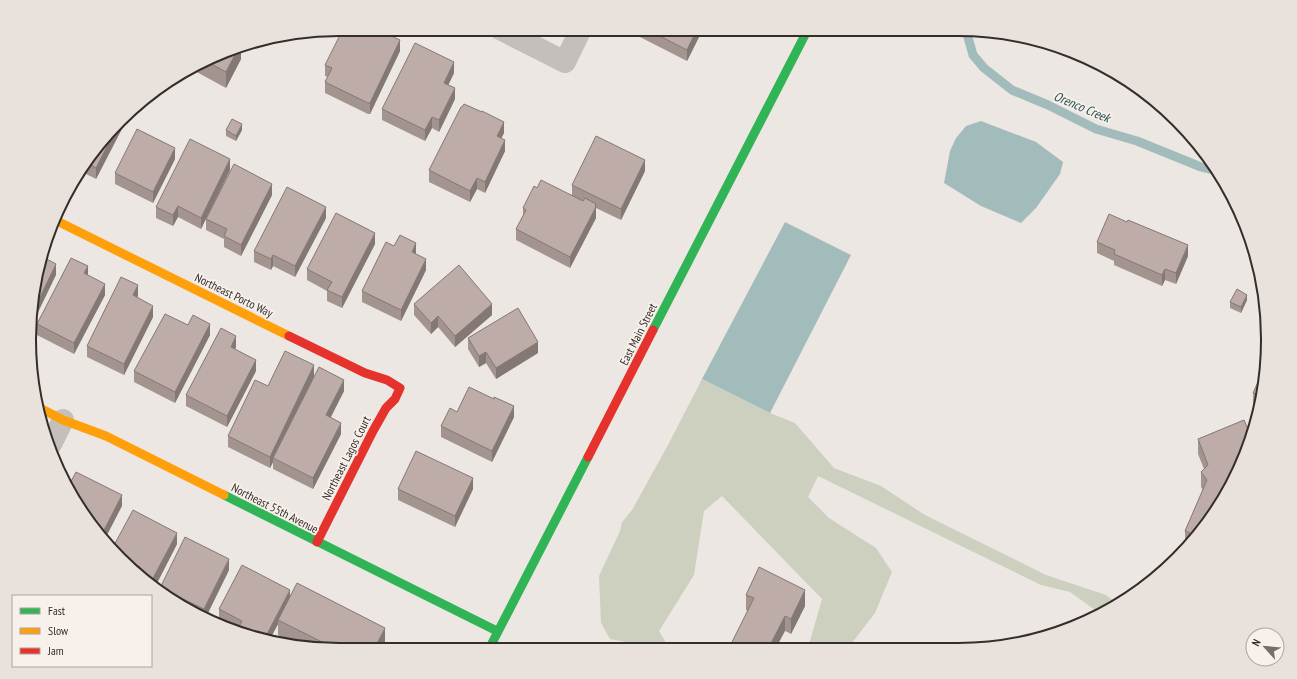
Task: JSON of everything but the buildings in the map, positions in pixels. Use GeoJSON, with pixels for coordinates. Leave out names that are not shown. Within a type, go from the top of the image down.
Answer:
{"type":"FeatureCollection","features":[{"type":"Feature","properties":{"kind":"street"},"geometry":{"type":"LineString","coordinates":[[514,36],[565,62],[578,36]]}},
{"type":"Feature","properties":{"kind":"street","name":"East Main Street"},"geometry":{"type":"LineString","coordinates":[[492,643],[805,36]]}},
{"type":"Feature","properties":{"kind":"street","name":"Northeast Porto Way"},"geometry":{"type":"LineString","coordinates":[[60,221],[365,373],[387,380],[400,388]]}},
{"type":"Feature","properties":{"kind":"street","name":"Northeast Lagos Court"},"geometry":{"type":"LineString","coordinates":[[317,542],[373,431],[386,408],[395,399],[400,388]]}},
{"type":"Feature","properties":{"kind":"street","name":"Northeast 55th Avenue"},"geometry":{"type":"LineString","coordinates":[[44,410],[63,420],[106,436],[497,631]]}},
{"type":"Feature","properties":{"kind":"street"},"geometry":{"type":"LineString","coordinates":[[53,440],[63,420]]}},
{"type":"Feature","properties":{"kind":"green space"},"geometry":{"type":"Polygon","coordinates":[[[702,379],[770,413],[795,423],[834,468],[881,486],[925,515],[1046,575],[1106,595],[1113,600],[1095,610],[1070,592],[1041,585],[818,476],[808,497],[829,518],[876,548],[892,572],[875,613],[852,643],[809,643],[822,599],[722,496],[704,511],[694,575],[659,631],[666,643],[630,643],[610,639],[601,623],[599,576],[620,531],[622,522],[632,510],[702,379]]]}},
{"type":"Feature","properties":{"kind":"water"},"geometry":{"type":"Polygon","coordinates":[[[981,121],[1036,142],[1063,162],[1060,174],[1036,208],[1021,223],[981,206],[944,183],[950,151],[956,138],[966,126],[981,121]]]}},
{"type":"Feature","properties":{"kind":"water"},"geometry":{"type":"Polygon","coordinates":[[[785,222],[851,255],[770,413],[702,379],[785,222]]]}},
{"type":"Feature","properties":{"kind":"waterway","name":"Orenco Creek"},"geometry":{"type":"LineString","coordinates":[[968,37],[973,55],[984,68],[1012,90],[1048,105],[1096,129],[1137,141],[1208,169]]}},
{"type":"Feature","properties":{"kind":"traffic: fast"},"geometry":{"type":"LineString","coordinates":[[653,330],[804,36]]}},
{"type":"Feature","properties":{"kind":"traffic: fast"},"geometry":{"type":"LineString","coordinates":[[492,643],[588,457]]}},
{"type":"Feature","properties":{"kind":"traffic: fast"},"geometry":{"type":"LineString","coordinates":[[224,495],[497,631]]}},
{"type":"Feature","properties":{"kind":"traffic: slow"},"geometry":{"type":"LineString","coordinates":[[59,222],[289,336]]}},
{"type":"Feature","properties":{"kind":"traffic: slow"},"geometry":{"type":"LineString","coordinates":[[44,410],[63,420],[106,436],[224,495]]}},
{"type":"Feature","properties":{"kind":"traffic: jam"},"geometry":{"type":"LineString","coordinates":[[588,457],[653,330]]}},
{"type":"Feature","properties":{"kind":"traffic: jam"},"geometry":{"type":"LineString","coordinates":[[289,336],[365,373],[387,380],[400,388],[395,399],[386,408],[373,431],[317,542]]}}]}
